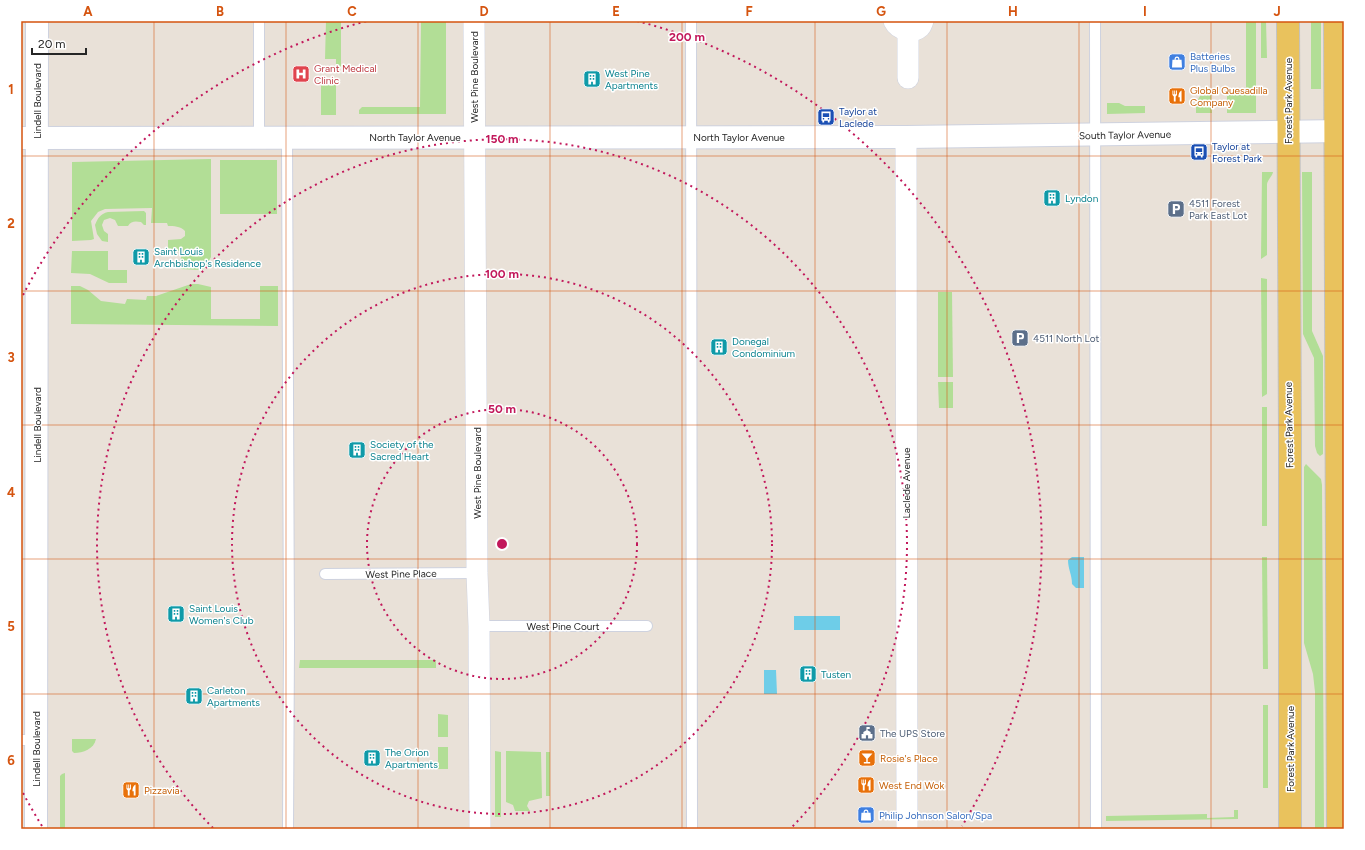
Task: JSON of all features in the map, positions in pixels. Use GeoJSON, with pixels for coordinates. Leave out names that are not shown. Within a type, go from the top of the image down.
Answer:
{"type":"FeatureCollection","features":[{"type":"Feature","properties":{"kind":"main road","name":"Forest Park Avenue"},"geometry":{"type":"LineString","coordinates":[[1288,21],[1290,829]]}},
{"type":"Feature","properties":{"kind":"main road"},"geometry":{"type":"LineString","coordinates":[[1335,21],[1340,131],[1338,829]]}},
{"type":"Feature","properties":{"kind":"street","name":"Lindell Boulevard"},"geometry":{"type":"LineString","coordinates":[[36,829],[29,740],[29,138],[37,21]]}},
{"type":"Feature","properties":{"kind":"street","name":"West Pine Boulevard"},"geometry":{"type":"LineString","coordinates":[[474,21],[480,829]]}},
{"type":"Feature","properties":{"kind":"street"},"geometry":{"type":"LineString","coordinates":[[908,24],[908,78]]}},
{"type":"Feature","properties":{"kind":"street","name":"South Taylor Avenue"},"geometry":{"type":"LineString","coordinates":[[906,137],[1340,131]]}},
{"type":"Feature","properties":{"kind":"street","name":"North Taylor Avenue"},"geometry":{"type":"LineString","coordinates":[[29,138],[906,137]]}},
{"type":"Feature","properties":{"kind":"street","name":"Laclede Avenue"},"geometry":{"type":"LineString","coordinates":[[906,137],[907,829]]}},
{"type":"Feature","properties":{"kind":"lane"},"geometry":{"type":"LineString","coordinates":[[258,21],[259,138]]}},
{"type":"Feature","properties":{"kind":"lane"},"geometry":{"type":"LineString","coordinates":[[691,21],[692,829]]}},
{"type":"Feature","properties":{"kind":"lane"},"geometry":{"type":"LineString","coordinates":[[1095,21],[1096,829]]}},
{"type":"Feature","properties":{"kind":"lane"},"geometry":{"type":"LineString","coordinates":[[287,138],[289,636],[288,829]]}},
{"type":"Feature","properties":{"kind":"lane","name":"West Pine Place"},"geometry":{"type":"LineString","coordinates":[[325,574],[477,573]]}},
{"type":"Feature","properties":{"kind":"lane","name":"West Pine Court"},"geometry":{"type":"LineString","coordinates":[[479,626],[646,626]]}},
{"type":"Feature","properties":{"kind":"green space"},"geometry":{"type":"Polygon","coordinates":[[[326,21],[341,21],[341,67],[336,67],[336,59],[325,59],[326,21]]]}},
{"type":"Feature","properties":{"kind":"green space"},"geometry":{"type":"Polygon","coordinates":[[[421,21],[446,21],[446,114],[359,114],[359,110],[362,107],[420,107],[421,21]]]}},
{"type":"Feature","properties":{"kind":"green space"},"geometry":{"type":"Polygon","coordinates":[[[1246,21],[1256,21],[1256,113],[1227,113],[1227,96],[1233,92],[1246,92],[1246,21]]]}},
{"type":"Feature","properties":{"kind":"green space"},"geometry":{"type":"Polygon","coordinates":[[[1261,21],[1266,21],[1267,58],[1261,58],[1261,21]]]}},
{"type":"Feature","properties":{"kind":"green space"},"geometry":{"type":"Polygon","coordinates":[[[1311,21],[1321,21],[1321,89],[1311,89],[1311,21]]]}},
{"type":"Feature","properties":{"kind":"green space"},"geometry":{"type":"Polygon","coordinates":[[[321,80],[336,81],[336,115],[321,115],[321,80]]]}},
{"type":"Feature","properties":{"kind":"green space"},"geometry":{"type":"Polygon","coordinates":[[[1211,95],[1212,113],[1196,113],[1196,103],[1200,96],[1211,95]]]}},
{"type":"Feature","properties":{"kind":"green space"},"geometry":{"type":"Polygon","coordinates":[[[1107,103],[1119,103],[1125,106],[1145,106],[1145,113],[1107,114],[1107,103]]]}},
{"type":"Feature","properties":{"kind":"green space"},"geometry":{"type":"Polygon","coordinates":[[[211,159],[211,257],[205,268],[200,270],[181,269],[181,251],[168,251],[168,240],[181,239],[185,236],[185,231],[179,227],[168,226],[167,223],[151,223],[152,208],[105,209],[98,212],[91,221],[94,239],[72,241],[72,162],[211,159]]]}},
{"type":"Feature","properties":{"kind":"green space"},"geometry":{"type":"Polygon","coordinates":[[[220,160],[277,160],[277,214],[220,214],[220,160]]]}},
{"type":"Feature","properties":{"kind":"green space"},"geometry":{"type":"Polygon","coordinates":[[[1262,172],[1273,172],[1267,185],[1267,255],[1261,259],[1262,172]]]}},
{"type":"Feature","properties":{"kind":"green space"},"geometry":{"type":"Polygon","coordinates":[[[1302,172],[1312,172],[1312,331],[1323,356],[1323,454],[1320,456],[1317,453],[1315,446],[1314,358],[1303,334],[1302,172]]]}},
{"type":"Feature","properties":{"kind":"green space"},"geometry":{"type":"Polygon","coordinates":[[[144,211],[146,213],[146,225],[141,222],[132,222],[128,226],[118,226],[115,220],[110,218],[104,220],[102,225],[104,231],[108,234],[108,242],[102,241],[97,234],[95,225],[98,218],[103,214],[108,212],[144,211]]]}},
{"type":"Feature","properties":{"kind":"green space"},"geometry":{"type":"Polygon","coordinates":[[[72,251],[108,251],[108,270],[127,270],[127,283],[109,283],[90,274],[71,273],[72,251]]]}},
{"type":"Feature","properties":{"kind":"green space"},"geometry":{"type":"Polygon","coordinates":[[[1261,278],[1267,279],[1267,394],[1262,397],[1261,278]]]}},
{"type":"Feature","properties":{"kind":"green space"},"geometry":{"type":"Polygon","coordinates":[[[191,284],[211,287],[211,319],[260,319],[260,286],[278,286],[278,326],[71,324],[71,286],[80,286],[88,290],[101,301],[125,304],[127,299],[146,300],[147,296],[156,296],[191,284]]]}},
{"type":"Feature","properties":{"kind":"green space"},"geometry":{"type":"Polygon","coordinates":[[[938,292],[952,292],[953,377],[938,377],[938,292]]]}},
{"type":"Feature","properties":{"kind":"green space"},"geometry":{"type":"Polygon","coordinates":[[[938,382],[953,382],[953,408],[939,408],[938,382]]]}},
{"type":"Feature","properties":{"kind":"green space"},"geometry":{"type":"Polygon","coordinates":[[[1262,407],[1267,407],[1267,526],[1262,526],[1262,407]]]}},
{"type":"Feature","properties":{"kind":"green space"},"geometry":{"type":"Polygon","coordinates":[[[1306,464],[1321,479],[1322,485],[1324,829],[1315,829],[1315,692],[1313,674],[1304,643],[1304,467],[1306,464]]]}},
{"type":"Feature","properties":{"kind":"green space"},"geometry":{"type":"Polygon","coordinates":[[[1262,557],[1267,557],[1268,669],[1263,669],[1262,557]]]}},
{"type":"Feature","properties":{"kind":"green space"},"geometry":{"type":"Polygon","coordinates":[[[300,660],[436,660],[436,668],[299,668],[300,660]]]}},
{"type":"Feature","properties":{"kind":"green space"},"geometry":{"type":"Polygon","coordinates":[[[1263,705],[1268,705],[1268,788],[1263,788],[1263,705]]]}},
{"type":"Feature","properties":{"kind":"green space"},"geometry":{"type":"Polygon","coordinates":[[[438,714],[448,715],[448,737],[438,737],[438,714]]]}},
{"type":"Feature","properties":{"kind":"green space"},"geometry":{"type":"Polygon","coordinates":[[[72,739],[96,739],[91,748],[88,750],[74,753],[72,751],[72,739]]]}},
{"type":"Feature","properties":{"kind":"green space"},"geometry":{"type":"Polygon","coordinates":[[[438,747],[448,747],[448,769],[438,769],[438,747]]]}},
{"type":"Feature","properties":{"kind":"green space"},"geometry":{"type":"Polygon","coordinates":[[[495,751],[501,752],[501,817],[495,817],[495,751]]]}},
{"type":"Feature","properties":{"kind":"green space"},"geometry":{"type":"Polygon","coordinates":[[[506,751],[541,752],[542,798],[529,801],[527,806],[530,811],[515,811],[513,805],[506,802],[506,751]]]}},
{"type":"Feature","properties":{"kind":"green space"},"geometry":{"type":"Polygon","coordinates":[[[546,752],[550,752],[550,796],[546,796],[546,752]]]}},
{"type":"Feature","properties":{"kind":"green space"},"geometry":{"type":"Polygon","coordinates":[[[65,773],[65,829],[60,829],[60,776],[65,773]]]}},
{"type":"Feature","properties":{"kind":"green space"},"geometry":{"type":"Polygon","coordinates":[[[1234,810],[1238,810],[1238,819],[1106,821],[1106,816],[1207,814],[1207,818],[1234,817],[1234,810]]]}},
{"type":"Feature","properties":{"kind":"water"},"geometry":{"type":"Polygon","coordinates":[[[1072,557],[1084,557],[1084,588],[1076,588],[1072,584],[1068,560],[1072,557]]]}},
{"type":"Feature","properties":{"kind":"water"},"geometry":{"type":"Polygon","coordinates":[[[794,616],[840,616],[840,630],[794,630],[794,616]]]}},
{"type":"Feature","properties":{"kind":"water"},"geometry":{"type":"Polygon","coordinates":[[[764,670],[776,670],[777,694],[764,694],[764,670]]]}},
{"type":"Feature","properties":{"kind":"place","name":"Batteries Plus Bulbs"},"geometry":{"type":"Point","coordinates":[1177,62]}},
{"type":"Feature","properties":{"kind":"place","name":"Grant Medical Clinic"},"geometry":{"type":"Point","coordinates":[301,74]}},
{"type":"Feature","properties":{"kind":"place","name":"West Pine Apartments"},"geometry":{"type":"Point","coordinates":[592,79]}},
{"type":"Feature","properties":{"kind":"place","name":"Global Quesadilla Company"},"geometry":{"type":"Point","coordinates":[1177,96]}},
{"type":"Feature","properties":{"kind":"place","name":"Taylor at Laclede"},"geometry":{"type":"Point","coordinates":[826,117]}},
{"type":"Feature","properties":{"kind":"place","name":"Taylor at Forest Park"},"geometry":{"type":"Point","coordinates":[1199,152]}},
{"type":"Feature","properties":{"kind":"place","name":"Lyndon"},"geometry":{"type":"Point","coordinates":[1052,198]}},
{"type":"Feature","properties":{"kind":"place","name":"4511 Forest Park East Lot"},"geometry":{"type":"Point","coordinates":[1176,209]}},
{"type":"Feature","properties":{"kind":"place","name":"Saint Louis Archbishop's Residence"},"geometry":{"type":"Point","coordinates":[141,257]}},
{"type":"Feature","properties":{"kind":"place","name":"4511 North Lot"},"geometry":{"type":"Point","coordinates":[1020,338]}},
{"type":"Feature","properties":{"kind":"place","name":"Donegal Condominium"},"geometry":{"type":"Point","coordinates":[719,347]}},
{"type":"Feature","properties":{"kind":"place","name":"Society of the Sacred Heart"},"geometry":{"type":"Point","coordinates":[357,450]}},
{"type":"Feature","properties":{"kind":"place","name":"Saint Louis Women's Club"},"geometry":{"type":"Point","coordinates":[176,614]}},
{"type":"Feature","properties":{"kind":"place","name":"Tusten"},"geometry":{"type":"Point","coordinates":[808,674]}},
{"type":"Feature","properties":{"kind":"place","name":"Carleton Apartments"},"geometry":{"type":"Point","coordinates":[194,696]}},
{"type":"Feature","properties":{"kind":"place","name":"The UPS Store"},"geometry":{"type":"Point","coordinates":[867,733]}},
{"type":"Feature","properties":{"kind":"place","name":"The Orion Apartments"},"geometry":{"type":"Point","coordinates":[372,758]}},
{"type":"Feature","properties":{"kind":"place","name":"Rosie's Place"},"geometry":{"type":"Point","coordinates":[867,758]}},
{"type":"Feature","properties":{"kind":"place","name":"West End Wok"},"geometry":{"type":"Point","coordinates":[866,785]}},
{"type":"Feature","properties":{"kind":"place","name":"Pizzavia"},"geometry":{"type":"Point","coordinates":[131,790]}},
{"type":"Feature","properties":{"kind":"place","name":"Philip Johnson Salon/Spa"},"geometry":{"type":"Point","coordinates":[866,815]}}]}
